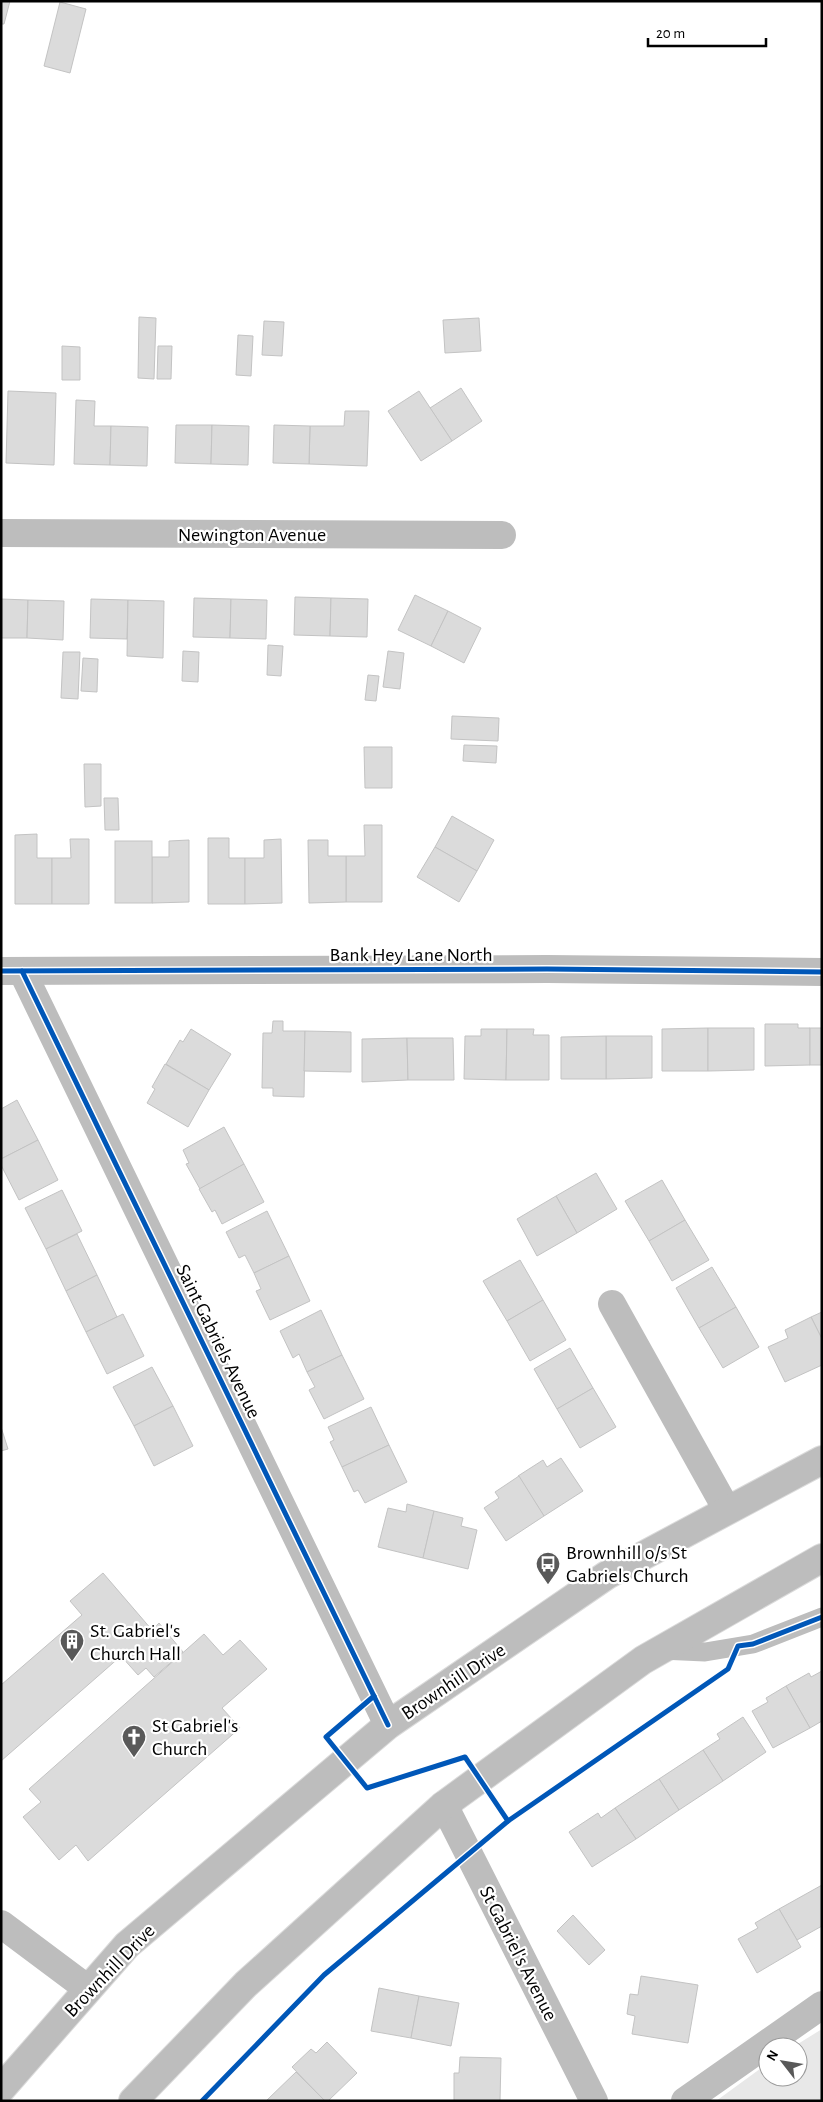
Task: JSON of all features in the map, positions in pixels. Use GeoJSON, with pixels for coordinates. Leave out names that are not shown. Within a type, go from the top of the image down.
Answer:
{"type":"FeatureCollection","features":[{"type":"Feature","properties":{"kind":"main road","name":"Newington Avenue"},"geometry":{"type":"LineString","coordinates":[[1,533],[502,535]]}},
{"type":"Feature","properties":{"kind":"main road","name":"Bank Hey Lane North"},"geometry":{"type":"LineString","coordinates":[[12,971],[546,968],[822,972]]}},
{"type":"Feature","properties":{"kind":"main road","name":"Saint Gabriels Avenue"},"geometry":{"type":"LineString","coordinates":[[12,971],[388,1725]]}},
{"type":"Feature","properties":{"kind":"main road"},"geometry":{"type":"LineString","coordinates":[[612,1304],[727,1510]]}},
{"type":"Feature","properties":{"kind":"main road","name":"Brownhill Drive"},"geometry":{"type":"LineString","coordinates":[[1,2089],[127,1945],[388,1725],[607,1575],[822,1460]]}},
{"type":"Feature","properties":{"kind":"main road"},"geometry":{"type":"LineString","coordinates":[[133,2101],[246,1984],[444,1806],[488,1771],[661,1650],[822,1558]]}},
{"type":"Feature","properties":{"kind":"main road","name":"St Gabriel's Avenue"},"geometry":{"type":"LineString","coordinates":[[444,1806],[594,2101]]}},
{"type":"Feature","properties":{"kind":"main road"},"geometry":{"type":"LineString","coordinates":[[1,1924],[88,1989]]}},
{"type":"Feature","properties":{"kind":"main road"},"geometry":{"type":"LineString","coordinates":[[685,2101],[822,2005]]}},
{"type":"Feature","properties":{"kind":"lane"},"geometry":{"type":"LineString","coordinates":[[661,1650],[705,1652],[753,1644],[822,1617]]}},
{"type":"Feature","properties":{"kind":"shaded area"},"geometry":{"type":"Polygon","coordinates":[[[822,2029],[822,2101],[716,2101],[758,2070],[758,2087],[808,2087],[808,2038],[822,2029]]]}},
{"type":"Feature","properties":{"kind":"building"},"geometry":{"type":"Polygon","coordinates":[[[1,1],[10,1],[4,24],[1,24],[1,1]]]}},
{"type":"Feature","properties":{"kind":"building"},"geometry":{"type":"Polygon","coordinates":[[[60,2],[86,9],[70,73],[44,66],[60,2]]]}},
{"type":"Feature","properties":{"kind":"building"},"geometry":{"type":"Polygon","coordinates":[[[139,317],[156,318],[154,379],[138,378],[139,317]]]}},
{"type":"Feature","properties":{"kind":"building"},"geometry":{"type":"Polygon","coordinates":[[[479,318],[481,351],[445,353],[443,320],[479,318]]]}},
{"type":"Feature","properties":{"kind":"building"},"geometry":{"type":"Polygon","coordinates":[[[264,321],[284,322],[282,356],[262,355],[264,321]]]}},
{"type":"Feature","properties":{"kind":"building"},"geometry":{"type":"Polygon","coordinates":[[[238,335],[253,336],[251,376],[236,375],[238,335]]]}},
{"type":"Feature","properties":{"kind":"building"},"geometry":{"type":"Polygon","coordinates":[[[62,346],[80,347],[80,380],[62,380],[62,346]]]}},
{"type":"Feature","properties":{"kind":"building"},"geometry":{"type":"Polygon","coordinates":[[[158,346],[172,346],[171,379],[157,379],[158,346]]]}},
{"type":"Feature","properties":{"kind":"building"},"geometry":{"type":"Polygon","coordinates":[[[461,388],[482,421],[452,441],[430,408],[461,388]]]}},
{"type":"Feature","properties":{"kind":"building"},"geometry":{"type":"Polygon","coordinates":[[[8,391],[56,393],[54,465],[6,463],[8,391]]]}},
{"type":"Feature","properties":{"kind":"building"},"geometry":{"type":"Polygon","coordinates":[[[419,391],[452,441],[421,461],[388,411],[419,391]]]}},
{"type":"Feature","properties":{"kind":"building"},"geometry":{"type":"Polygon","coordinates":[[[76,400],[95,401],[94,426],[111,426],[110,465],[74,464],[76,400]]]}},
{"type":"Feature","properties":{"kind":"building"},"geometry":{"type":"Polygon","coordinates":[[[345,411],[369,411],[367,466],[309,464],[310,426],[344,426],[345,411]]]}},
{"type":"Feature","properties":{"kind":"building"},"geometry":{"type":"Polygon","coordinates":[[[176,425],[212,425],[211,464],[175,463],[176,425]]]}},
{"type":"Feature","properties":{"kind":"building"},"geometry":{"type":"Polygon","coordinates":[[[212,425],[249,426],[248,465],[211,464],[212,425]]]}},
{"type":"Feature","properties":{"kind":"building"},"geometry":{"type":"Polygon","coordinates":[[[274,425],[310,426],[309,464],[273,463],[274,425]]]}},
{"type":"Feature","properties":{"kind":"building"},"geometry":{"type":"Polygon","coordinates":[[[111,426],[148,427],[147,466],[110,465],[111,426]]]}},
{"type":"Feature","properties":{"kind":"building"},"geometry":{"type":"Polygon","coordinates":[[[415,595],[448,611],[431,646],[398,630],[415,595]]]}},
{"type":"Feature","properties":{"kind":"building"},"geometry":{"type":"Polygon","coordinates":[[[295,597],[331,598],[330,636],[294,635],[295,597]]]}},
{"type":"Feature","properties":{"kind":"building"},"geometry":{"type":"Polygon","coordinates":[[[194,598],[231,599],[230,638],[193,637],[194,598]]]}},
{"type":"Feature","properties":{"kind":"building"},"geometry":{"type":"Polygon","coordinates":[[[331,598],[368,599],[367,637],[330,636],[331,598]]]}},
{"type":"Feature","properties":{"kind":"building"},"geometry":{"type":"Polygon","coordinates":[[[1,599],[28,600],[27,638],[1,638],[1,599]]]}},
{"type":"Feature","properties":{"kind":"building"},"geometry":{"type":"Polygon","coordinates":[[[91,599],[128,600],[127,639],[90,638],[91,599]]]}},
{"type":"Feature","properties":{"kind":"building"},"geometry":{"type":"Polygon","coordinates":[[[231,599],[267,600],[266,639],[230,638],[231,599]]]}},
{"type":"Feature","properties":{"kind":"building"},"geometry":{"type":"Polygon","coordinates":[[[28,600],[64,601],[63,640],[27,638],[28,600]]]}},
{"type":"Feature","properties":{"kind":"building"},"geometry":{"type":"Polygon","coordinates":[[[128,600],[164,601],[163,658],[127,656],[128,600]]]}},
{"type":"Feature","properties":{"kind":"building"},"geometry":{"type":"Polygon","coordinates":[[[448,611],[481,628],[464,663],[431,646],[448,611]]]}},
{"type":"Feature","properties":{"kind":"building"},"geometry":{"type":"Polygon","coordinates":[[[268,645],[283,646],[281,676],[267,675],[268,645]]]}},
{"type":"Feature","properties":{"kind":"building"},"geometry":{"type":"Polygon","coordinates":[[[183,651],[199,652],[198,682],[182,681],[183,651]]]}},
{"type":"Feature","properties":{"kind":"building"},"geometry":{"type":"Polygon","coordinates":[[[388,651],[404,653],[400,689],[383,687],[388,651]]]}},
{"type":"Feature","properties":{"kind":"building"},"geometry":{"type":"Polygon","coordinates":[[[63,652],[80,652],[78,699],[61,698],[63,652]]]}},
{"type":"Feature","properties":{"kind":"building"},"geometry":{"type":"Polygon","coordinates":[[[83,658],[98,659],[97,692],[81,691],[83,658]]]}},
{"type":"Feature","properties":{"kind":"building"},"geometry":{"type":"Polygon","coordinates":[[[368,675],[379,676],[376,701],[365,700],[368,675]]]}},
{"type":"Feature","properties":{"kind":"building"},"geometry":{"type":"Polygon","coordinates":[[[452,716],[499,718],[498,741],[451,739],[452,716]]]}},
{"type":"Feature","properties":{"kind":"building"},"geometry":{"type":"Polygon","coordinates":[[[464,745],[497,746],[496,763],[463,761],[464,745]]]}},
{"type":"Feature","properties":{"kind":"building"},"geometry":{"type":"Polygon","coordinates":[[[364,747],[392,747],[392,788],[365,788],[364,747]]]}},
{"type":"Feature","properties":{"kind":"building"},"geometry":{"type":"Polygon","coordinates":[[[84,764],[101,764],[101,806],[85,807],[84,764]]]}},
{"type":"Feature","properties":{"kind":"building"},"geometry":{"type":"Polygon","coordinates":[[[104,798],[118,798],[119,830],[105,830],[104,798]]]}},
{"type":"Feature","properties":{"kind":"building"},"geometry":{"type":"Polygon","coordinates":[[[452,816],[494,840],[477,871],[435,847],[452,816]]]}},
{"type":"Feature","properties":{"kind":"building"},"geometry":{"type":"Polygon","coordinates":[[[364,825],[382,825],[382,902],[346,902],[346,856],[365,856],[364,825]]]}},
{"type":"Feature","properties":{"kind":"building"},"geometry":{"type":"Polygon","coordinates":[[[37,834],[37,858],[52,858],[52,904],[15,904],[15,835],[37,834]]]}},
{"type":"Feature","properties":{"kind":"building"},"geometry":{"type":"Polygon","coordinates":[[[208,838],[229,838],[229,858],[245,858],[245,904],[208,904],[208,838]]]}},
{"type":"Feature","properties":{"kind":"building"},"geometry":{"type":"Polygon","coordinates":[[[70,839],[89,839],[89,904],[52,904],[52,858],[71,858],[70,839]]]}},
{"type":"Feature","properties":{"kind":"building"},"geometry":{"type":"Polygon","coordinates":[[[281,839],[282,903],[245,904],[245,858],[264,858],[264,840],[281,839]]]}},
{"type":"Feature","properties":{"kind":"building"},"geometry":{"type":"Polygon","coordinates":[[[189,840],[189,902],[152,903],[152,857],[169,857],[169,841],[189,840]]]}},
{"type":"Feature","properties":{"kind":"building"},"geometry":{"type":"Polygon","coordinates":[[[308,840],[328,840],[328,856],[346,856],[346,902],[309,903],[308,840]]]}},
{"type":"Feature","properties":{"kind":"building"},"geometry":{"type":"Polygon","coordinates":[[[115,841],[152,841],[152,903],[115,903],[115,841]]]}},
{"type":"Feature","properties":{"kind":"building"},"geometry":{"type":"Polygon","coordinates":[[[435,847],[477,871],[459,902],[417,877],[435,847]]]}},
{"type":"Feature","properties":{"kind":"building"},"geometry":{"type":"Polygon","coordinates":[[[273,1021],[283,1021],[283,1031],[305,1031],[304,1097],[273,1096],[273,1088],[262,1088],[263,1033],[272,1033],[273,1021]]]}},
{"type":"Feature","properties":{"kind":"building"},"geometry":{"type":"Polygon","coordinates":[[[765,1024],[798,1024],[798,1028],[810,1028],[810,1065],[765,1066],[765,1024]]]}},
{"type":"Feature","properties":{"kind":"building"},"geometry":{"type":"Polygon","coordinates":[[[708,1028],[708,1071],[662,1071],[662,1029],[708,1028]]]}},
{"type":"Feature","properties":{"kind":"building"},"geometry":{"type":"Polygon","coordinates":[[[708,1028],[754,1028],[754,1070],[708,1071],[708,1028]]]}},
{"type":"Feature","properties":{"kind":"building"},"geometry":{"type":"Polygon","coordinates":[[[810,1028],[822,1028],[822,1065],[810,1065],[810,1028]]]}},
{"type":"Feature","properties":{"kind":"building"},"geometry":{"type":"Polygon","coordinates":[[[191,1029],[231,1054],[209,1090],[166,1064],[180,1040],[183,1042],[191,1029]]]}},
{"type":"Feature","properties":{"kind":"building"},"geometry":{"type":"Polygon","coordinates":[[[481,1029],[507,1029],[506,1080],[464,1079],[465,1036],[481,1036],[481,1029]]]}},
{"type":"Feature","properties":{"kind":"building"},"geometry":{"type":"Polygon","coordinates":[[[507,1029],[534,1029],[533,1035],[549,1035],[549,1080],[506,1080],[507,1029]]]}},
{"type":"Feature","properties":{"kind":"building"},"geometry":{"type":"Polygon","coordinates":[[[305,1031],[351,1032],[351,1072],[304,1071],[305,1031]]]}},
{"type":"Feature","properties":{"kind":"building"},"geometry":{"type":"Polygon","coordinates":[[[606,1036],[652,1036],[652,1078],[606,1079],[606,1036]]]}},
{"type":"Feature","properties":{"kind":"building"},"geometry":{"type":"Polygon","coordinates":[[[606,1036],[606,1079],[561,1079],[561,1037],[606,1036]]]}},
{"type":"Feature","properties":{"kind":"building"},"geometry":{"type":"Polygon","coordinates":[[[407,1038],[408,1080],[362,1082],[362,1039],[407,1038]]]}},
{"type":"Feature","properties":{"kind":"building"},"geometry":{"type":"Polygon","coordinates":[[[407,1038],[453,1038],[454,1080],[408,1080],[407,1038]]]}},
{"type":"Feature","properties":{"kind":"building"},"geometry":{"type":"Polygon","coordinates":[[[165,1064],[209,1090],[188,1127],[147,1103],[155,1089],[152,1087],[165,1064]]]}},
{"type":"Feature","properties":{"kind":"building"},"geometry":{"type":"Polygon","coordinates":[[[17,1100],[38,1140],[1,1159],[1,1109],[17,1100]]]}},
{"type":"Feature","properties":{"kind":"building"},"geometry":{"type":"Polygon","coordinates":[[[224,1127],[244,1164],[200,1189],[186,1164],[189,1163],[183,1150],[224,1127]]]}},
{"type":"Feature","properties":{"kind":"building"},"geometry":{"type":"Polygon","coordinates":[[[38,1140],[58,1180],[19,1200],[1,1165],[1,1159],[38,1140]]]}},
{"type":"Feature","properties":{"kind":"building"},"geometry":{"type":"Polygon","coordinates":[[[244,1164],[264,1202],[222,1224],[215,1210],[212,1212],[199,1189],[244,1164]]]}},
{"type":"Feature","properties":{"kind":"building"},"geometry":{"type":"Polygon","coordinates":[[[596,1173],[617,1209],[577,1233],[556,1196],[596,1173]]]}},
{"type":"Feature","properties":{"kind":"building"},"geometry":{"type":"Polygon","coordinates":[[[662,1180],[685,1220],[649,1241],[625,1201],[662,1180]]]}},
{"type":"Feature","properties":{"kind":"building"},"geometry":{"type":"Polygon","coordinates":[[[62,1190],[82,1231],[46,1249],[25,1208],[62,1190]]]}},
{"type":"Feature","properties":{"kind":"building"},"geometry":{"type":"Polygon","coordinates":[[[556,1196],[577,1233],[537,1256],[517,1219],[556,1196]]]}},
{"type":"Feature","properties":{"kind":"building"},"geometry":{"type":"Polygon","coordinates":[[[267,1211],[289,1256],[254,1273],[245,1255],[239,1258],[226,1232],[267,1211]]]}},
{"type":"Feature","properties":{"kind":"building"},"geometry":{"type":"Polygon","coordinates":[[[685,1220],[709,1260],[672,1281],[649,1241],[685,1220]]]}},
{"type":"Feature","properties":{"kind":"building"},"geometry":{"type":"Polygon","coordinates":[[[77,1234],[97,1275],[66,1291],[46,1249],[77,1234]]]}},
{"type":"Feature","properties":{"kind":"building"},"geometry":{"type":"Polygon","coordinates":[[[289,1256],[310,1301],[270,1320],[256,1291],[261,1289],[254,1273],[289,1256]]]}},
{"type":"Feature","properties":{"kind":"building"},"geometry":{"type":"Polygon","coordinates":[[[520,1260],[543,1300],[507,1321],[483,1281],[520,1260]]]}},
{"type":"Feature","properties":{"kind":"building"},"geometry":{"type":"Polygon","coordinates":[[[712,1267],[736,1307],[699,1328],[676,1288],[712,1267]]]}},
{"type":"Feature","properties":{"kind":"building"},"geometry":{"type":"Polygon","coordinates":[[[97,1275],[117,1317],[86,1332],[66,1291],[97,1275]]]}},
{"type":"Feature","properties":{"kind":"building"},"geometry":{"type":"Polygon","coordinates":[[[543,1300],[566,1340],[530,1361],[507,1321],[543,1300]]]}},
{"type":"Feature","properties":{"kind":"building"},"geometry":{"type":"Polygon","coordinates":[[[736,1307],[759,1347],[723,1368],[699,1328],[736,1307]]]}},
{"type":"Feature","properties":{"kind":"building"},"geometry":{"type":"Polygon","coordinates":[[[321,1310],[342,1355],[307,1372],[299,1354],[293,1358],[280,1331],[321,1310]]]}},
{"type":"Feature","properties":{"kind":"building"},"geometry":{"type":"Polygon","coordinates":[[[822,1312],[822,1339],[811,1317],[822,1312]]]}},
{"type":"Feature","properties":{"kind":"building"},"geometry":{"type":"Polygon","coordinates":[[[123,1314],[144,1356],[107,1374],[86,1332],[123,1314]]]}},
{"type":"Feature","properties":{"kind":"building"},"geometry":{"type":"Polygon","coordinates":[[[811,1317],[822,1339],[822,1365],[785,1382],[768,1347],[788,1338],[785,1330],[811,1317]]]}},
{"type":"Feature","properties":{"kind":"building"},"geometry":{"type":"Polygon","coordinates":[[[570,1348],[593,1388],[557,1409],[534,1369],[570,1348]]]}},
{"type":"Feature","properties":{"kind":"building"},"geometry":{"type":"Polygon","coordinates":[[[342,1355],[364,1399],[324,1419],[309,1390],[315,1387],[307,1372],[342,1355]]]}},
{"type":"Feature","properties":{"kind":"building"},"geometry":{"type":"Polygon","coordinates":[[[152,1367],[173,1406],[134,1426],[113,1387],[152,1367]]]}},
{"type":"Feature","properties":{"kind":"building"},"geometry":{"type":"Polygon","coordinates":[[[593,1388],[616,1427],[580,1448],[557,1409],[593,1388]]]}},
{"type":"Feature","properties":{"kind":"building"},"geometry":{"type":"Polygon","coordinates":[[[173,1406],[193,1446],[154,1466],[134,1426],[173,1406]]]}},
{"type":"Feature","properties":{"kind":"building"},"geometry":{"type":"Polygon","coordinates":[[[371,1407],[389,1445],[342,1467],[330,1442],[334,1440],[328,1427],[371,1407]]]}},
{"type":"Feature","properties":{"kind":"building"},"geometry":{"type":"Polygon","coordinates":[[[1,1427],[8,1449],[1,1451],[1,1427]]]}},
{"type":"Feature","properties":{"kind":"building"},"geometry":{"type":"Polygon","coordinates":[[[389,1445],[407,1482],[365,1503],[358,1490],[354,1492],[342,1467],[389,1445]]]}},
{"type":"Feature","properties":{"kind":"building"},"geometry":{"type":"Polygon","coordinates":[[[561,1458],[583,1491],[544,1516],[518,1476],[543,1460],[547,1467],[561,1458]]]}},
{"type":"Feature","properties":{"kind":"building"},"geometry":{"type":"Polygon","coordinates":[[[519,1476],[544,1516],[506,1541],[484,1508],[499,1498],[495,1492],[519,1476]]]}},
{"type":"Feature","properties":{"kind":"building"},"geometry":{"type":"Polygon","coordinates":[[[407,1504],[434,1511],[423,1558],[378,1547],[388,1508],[406,1512],[407,1504]]]}},
{"type":"Feature","properties":{"kind":"building"},"geometry":{"type":"Polygon","coordinates":[[[434,1511],[463,1518],[461,1526],[477,1530],[468,1569],[423,1558],[434,1511]]]}},
{"type":"Feature","properties":{"kind":"building","name":"St. Gabriel's Church Hall"},"geometry":{"type":"Polygon","coordinates":[[[103,1573],[152,1630],[159,1623],[183,1652],[154,1677],[146,1668],[138,1675],[121,1656],[1,1761],[1,1685],[82,1615],[70,1601],[103,1573]]]}},
{"type":"Feature","properties":{"kind":"building","name":"St Gabriel's Church"},"geometry":{"type":"Polygon","coordinates":[[[204,1634],[223,1655],[240,1640],[267,1669],[222,1708],[240,1728],[88,1861],[76,1845],[59,1860],[23,1817],[41,1802],[29,1789],[204,1634]]]}},
{"type":"Feature","properties":{"kind":"building"},"geometry":{"type":"Polygon","coordinates":[[[822,1671],[822,1721],[810,1728],[786,1686],[809,1673],[811,1677],[822,1671]]]}},
{"type":"Feature","properties":{"kind":"building"},"geometry":{"type":"Polygon","coordinates":[[[786,1686],[810,1728],[773,1748],[752,1711],[768,1702],[766,1698],[786,1686]]]}},
{"type":"Feature","properties":{"kind":"building"},"geometry":{"type":"Polygon","coordinates":[[[743,1717],[766,1752],[723,1781],[703,1750],[720,1739],[717,1734],[743,1717]]]}},
{"type":"Feature","properties":{"kind":"building"},"geometry":{"type":"Polygon","coordinates":[[[703,1750],[723,1781],[679,1810],[659,1779],[703,1750]]]}},
{"type":"Feature","properties":{"kind":"building"},"geometry":{"type":"Polygon","coordinates":[[[659,1779],[679,1810],[636,1839],[615,1808],[659,1779]]]}},
{"type":"Feature","properties":{"kind":"building"},"geometry":{"type":"Polygon","coordinates":[[[615,1808],[636,1839],[592,1867],[569,1832],[598,1813],[601,1818],[615,1808]]]}},
{"type":"Feature","properties":{"kind":"building"},"geometry":{"type":"Polygon","coordinates":[[[822,1885],[822,1926],[797,1940],[779,1909],[822,1885]]]}},
{"type":"Feature","properties":{"kind":"building"},"geometry":{"type":"Polygon","coordinates":[[[779,1909],[801,1947],[757,1973],[738,1939],[758,1928],[755,1923],[779,1909]]]}},
{"type":"Feature","properties":{"kind":"building"},"geometry":{"type":"Polygon","coordinates":[[[573,1915],[605,1950],[589,1965],[557,1931],[573,1915]]]}},
{"type":"Feature","properties":{"kind":"building"},"geometry":{"type":"Polygon","coordinates":[[[641,1976],[698,1985],[688,2043],[632,2034],[635,2016],[627,2014],[630,1994],[638,1995],[641,1976]]]}},
{"type":"Feature","properties":{"kind":"building"},"geometry":{"type":"Polygon","coordinates":[[[379,1988],[419,1996],[411,2038],[371,2031],[379,1988]]]}},
{"type":"Feature","properties":{"kind":"building"},"geometry":{"type":"Polygon","coordinates":[[[419,1996],[459,2003],[451,2046],[411,2038],[419,1996]]]}},
{"type":"Feature","properties":{"kind":"building"},"geometry":{"type":"Polygon","coordinates":[[[327,2042],[357,2073],[328,2101],[325,2101],[292,2067],[311,2049],[316,2053],[327,2042]]]}},
{"type":"Feature","properties":{"kind":"building"},"geometry":{"type":"Polygon","coordinates":[[[460,2057],[501,2058],[500,2101],[454,2101],[454,2073],[459,2073],[460,2057]]]}},
{"type":"Feature","properties":{"kind":"building"},"geometry":{"type":"Polygon","coordinates":[[[296,2072],[325,2101],[266,2101],[296,2072]]]}},
{"type":"Feature","properties":{"kind":"cycle path"},"geometry":{"type":"LineString","coordinates":[[1,971],[547,969],[822,972]]}},
{"type":"Feature","properties":{"kind":"cycle path"},"geometry":{"type":"LineString","coordinates":[[22,971],[388,1725]]}},
{"type":"Feature","properties":{"kind":"cycle path"},"geometry":{"type":"LineString","coordinates":[[202,2101],[324,1975],[508,1821],[728,1669],[738,1646],[753,1644],[822,1617]]}},
{"type":"Feature","properties":{"kind":"cycle path"},"geometry":{"type":"LineString","coordinates":[[374,1696],[326,1737],[367,1788],[465,1757],[508,1821]]}},
{"type":"Feature","properties":{"kind":"place","name":"Brownhill o/s St Gabriels Church"},"geometry":{"type":"Point","coordinates":[548,1585]}},
{"type":"Feature","properties":{"kind":"place","name":"St. Gabriel's Church Hall"},"geometry":{"type":"Point","coordinates":[72,1662]}},
{"type":"Feature","properties":{"kind":"place","name":"St Gabriel's Church"},"geometry":{"type":"Point","coordinates":[134,1758]}}]}
